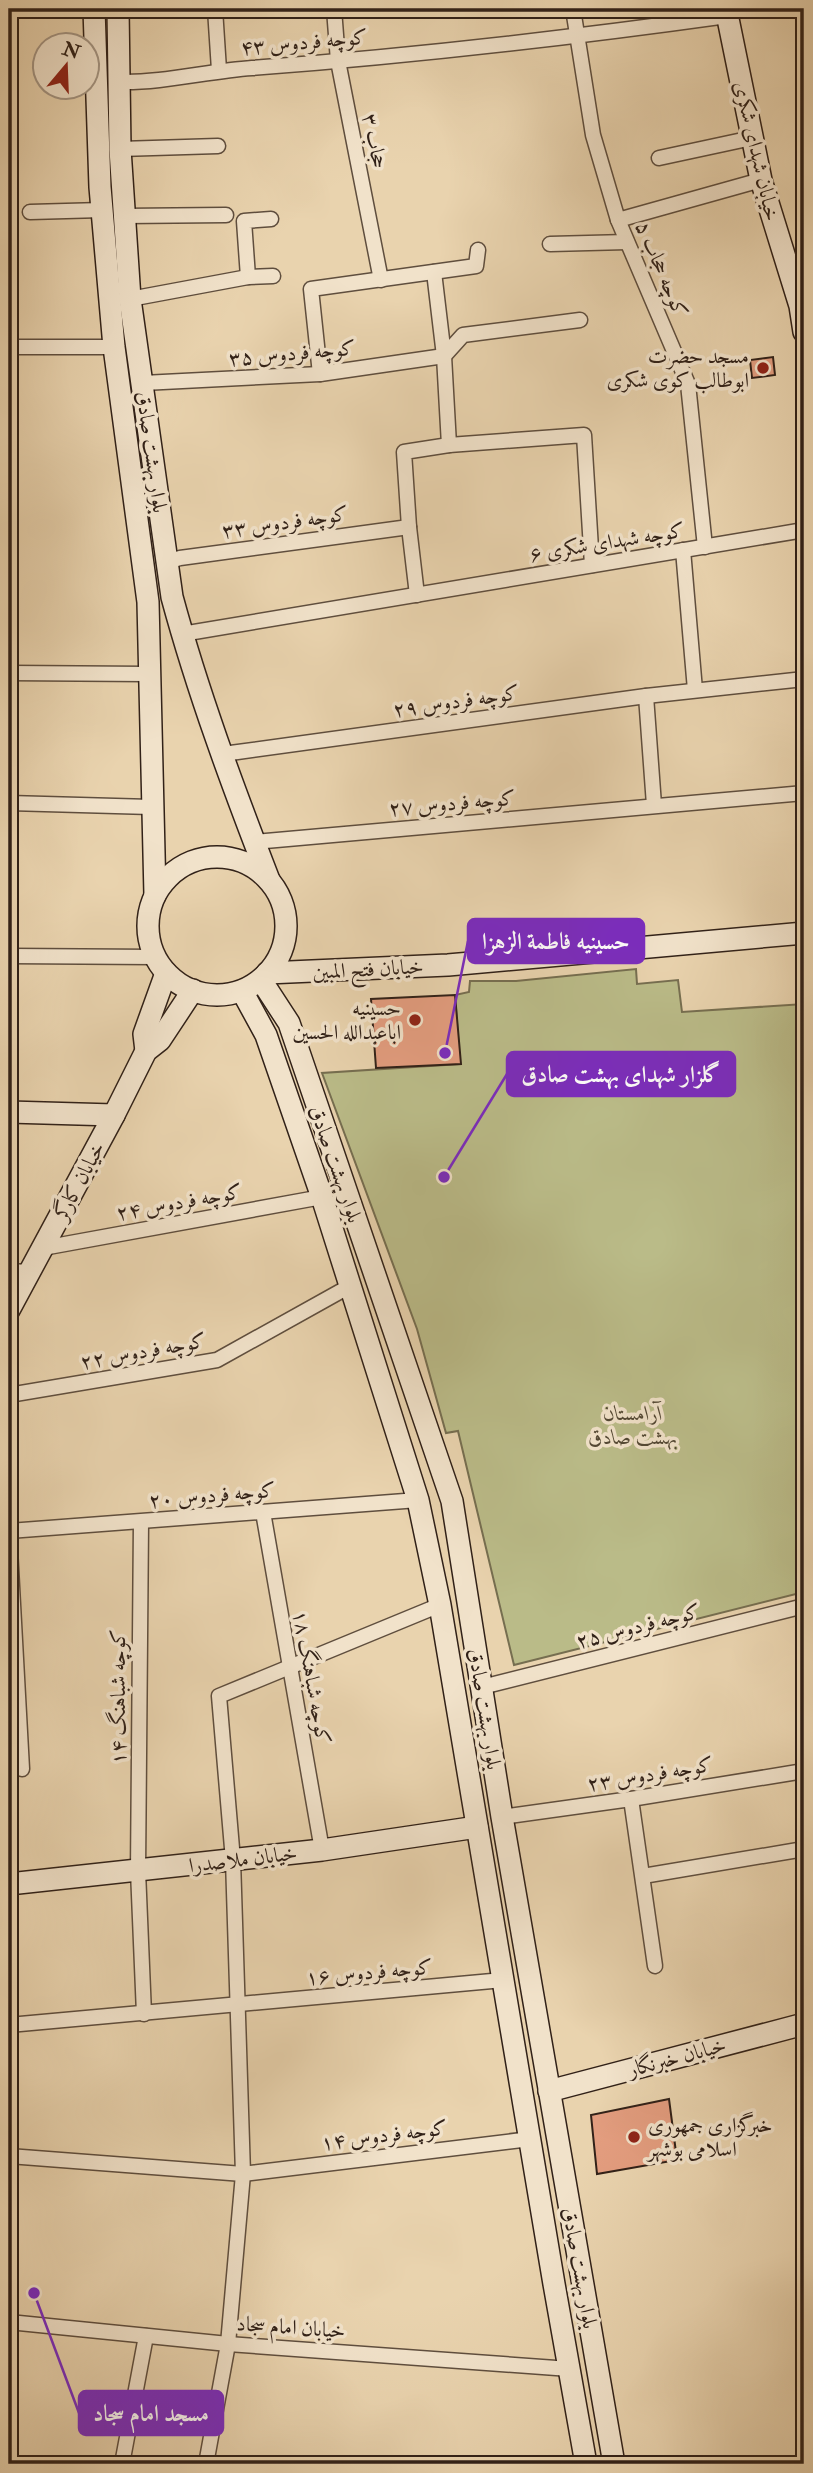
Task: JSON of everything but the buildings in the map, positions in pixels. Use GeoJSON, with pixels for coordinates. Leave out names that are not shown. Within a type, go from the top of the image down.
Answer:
{"type":"FeatureCollection","features":[{"type":"Feature","properties":{"kind":"street","name":"بلوار بهشت صادق"},"geometry":{"type":"LineString","coordinates":[[94,9],[102,210],[114,347],[148,602],[155,895]]}},
{"type":"Feature","properties":{"kind":"street","name":"بلوار بهشت صادق"},"geometry":{"type":"LineString","coordinates":[[118,9],[120,149],[130,299],[173,597],[182,634],[269,880]]}},
{"type":"Feature","properties":{"kind":"street"},"geometry":{"type":"LineString","coordinates":[[215,9],[219,70]]}},
{"type":"Feature","properties":{"kind":"street","name":"حجاب ۳"},"geometry":{"type":"LineString","coordinates":[[334,9],[338,61],[381,280]]}},
{"type":"Feature","properties":{"kind":"street","name":"کوچه حجاب ۵"},"geometry":{"type":"LineString","coordinates":[[573,9],[593,135],[618,220],[688,384],[705,547]]}},
{"type":"Feature","properties":{"kind":"street","name":"کوچه فردوس ۴۳"},"geometry":{"type":"LineString","coordinates":[[120,82],[219,70],[576,37],[727,13]]}},
{"type":"Feature","properties":{"kind":"street","name":"خیابان شهدای شکری"},"geometry":{"type":"LineString","coordinates":[[727,13],[761,180],[802,306],[804,332]]}},
{"type":"Feature","properties":{"kind":"street"},"geometry":{"type":"LineString","coordinates":[[659,158],[752,138]]}},
{"type":"Feature","properties":{"kind":"street"},"geometry":{"type":"LineString","coordinates":[[120,149],[218,146]]}},
{"type":"Feature","properties":{"kind":"street"},"geometry":{"type":"LineString","coordinates":[[618,220],[761,180]]}},
{"type":"Feature","properties":{"kind":"street"},"geometry":{"type":"LineString","coordinates":[[30,212],[102,210]]}},
{"type":"Feature","properties":{"kind":"street"},"geometry":{"type":"LineString","coordinates":[[124,216],[226,215]]}},
{"type":"Feature","properties":{"kind":"street"},"geometry":{"type":"LineString","coordinates":[[248,277],[244,221],[271,219]]}},
{"type":"Feature","properties":{"kind":"street"},"geometry":{"type":"LineString","coordinates":[[550,244],[627,242]]}},
{"type":"Feature","properties":{"kind":"street"},"geometry":{"type":"LineString","coordinates":[[320,374],[311,289],[476,266],[478,250]]}},
{"type":"Feature","properties":{"kind":"street"},"geometry":{"type":"LineString","coordinates":[[434,272],[444,356],[449,445]]}},
{"type":"Feature","properties":{"kind":"street"},"geometry":{"type":"LineString","coordinates":[[130,299],[248,277],[272,276]]}},
{"type":"Feature","properties":{"kind":"street"},"geometry":{"type":"LineString","coordinates":[[444,356],[463,335],[580,320]]}},
{"type":"Feature","properties":{"kind":"street"},"geometry":{"type":"LineString","coordinates":[[9,347],[114,347]]}},
{"type":"Feature","properties":{"kind":"street","name":"کوچه فردوس ۳۵"},"geometry":{"type":"LineString","coordinates":[[143,383],[320,374],[444,356]]}},
{"type":"Feature","properties":{"kind":"street"},"geometry":{"type":"LineString","coordinates":[[417,595],[408,527],[404,452],[449,445],[584,435],[592,565]]}},
{"type":"Feature","properties":{"kind":"street","name":"کوچه فردوس ۳۳"},"geometry":{"type":"LineString","coordinates":[[167,562],[408,527]]}},
{"type":"Feature","properties":{"kind":"street","name":"کوچه شهدای شکری ۶"},"geometry":{"type":"LineString","coordinates":[[182,634],[804,530]]}},
{"type":"Feature","properties":{"kind":"street"},"geometry":{"type":"LineString","coordinates":[[683,551],[695,690]]}},
{"type":"Feature","properties":{"kind":"street"},"geometry":{"type":"LineString","coordinates":[[148,637],[182,634]]}},
{"type":"Feature","properties":{"kind":"street"},"geometry":{"type":"LineString","coordinates":[[9,673],[148,674]]}},
{"type":"Feature","properties":{"kind":"street","name":"کوچه فردوس ۲۹"},"geometry":{"type":"LineString","coordinates":[[223,754],[646,696],[804,679]]}},
{"type":"Feature","properties":{"kind":"street"},"geometry":{"type":"LineString","coordinates":[[646,696],[654,805]]}},
{"type":"Feature","properties":{"kind":"street","name":"کوچه فردوس ۲۷"},"geometry":{"type":"LineString","coordinates":[[254,842],[804,793]]}},
{"type":"Feature","properties":{"kind":"street"},"geometry":{"type":"LineString","coordinates":[[9,803],[152,807]]}},
{"type":"Feature","properties":{"kind":"street"},"geometry":{"type":"LineString","coordinates":[[208,857],[230,858],[251,865],[269,880],[281,898],[286,920],[285,943],[276,963],[264,977],[242,991],[221,995],[181,985],[160,965],[149,939],[148,916],[155,895],[168,877],[186,864],[208,857]]}},
{"type":"Feature","properties":{"kind":"street","name":"خیابان فتح المبین"},"geometry":{"type":"LineString","coordinates":[[264,977],[448,965],[804,933]]}},
{"type":"Feature","properties":{"kind":"street"},"geometry":{"type":"LineString","coordinates":[[9,956],[160,965]]}},
{"type":"Feature","properties":{"kind":"street","name":"خیابان کارگر"},"geometry":{"type":"LineString","coordinates":[[146,1051],[144,1034],[160,965]]}},
{"type":"Feature","properties":{"kind":"street","name":"بلوار بهشت صادق"},"geometry":{"type":"LineString","coordinates":[[264,977],[289,1023],[452,1501],[502,1816],[614,2464]]}},
{"type":"Feature","properties":{"kind":"street","name":"خیابان کارگر"},"geometry":{"type":"LineString","coordinates":[[9,1310],[19,1272],[43,1248],[146,1051],[160,1040],[193,989]]}},
{"type":"Feature","properties":{"kind":"street","name":"بلوار بهشت صادق"},"geometry":{"type":"LineString","coordinates":[[242,991],[266,1035],[322,1197],[418,1500],[440,1605],[586,2464]]}},
{"type":"Feature","properties":{"kind":"street"},"geometry":{"type":"LineString","coordinates":[[9,1112],[114,1115]]}},
{"type":"Feature","properties":{"kind":"street","name":"کوچه فردوس ۲۴"},"geometry":{"type":"LineString","coordinates":[[43,1248],[322,1197]]}},
{"type":"Feature","properties":{"kind":"street","name":"کوچه فردوس ۲۲"},"geometry":{"type":"LineString","coordinates":[[9,1395],[217,1360],[350,1286]]}},
{"type":"Feature","properties":{"kind":"street","name":"کوچه فردوس ۲۰"},"geometry":{"type":"LineString","coordinates":[[9,1531],[418,1500]]}},
{"type":"Feature","properties":{"kind":"street","name":"کوچه شباهنگ ۱۸"},"geometry":{"type":"LineString","coordinates":[[263,1512],[321,1850]]}},
{"type":"Feature","properties":{"kind":"street","name":"کوچه شباهنگ ۱۴"},"geometry":{"type":"LineString","coordinates":[[141,1522],[138,1871],[144,2014]]}},
{"type":"Feature","properties":{"kind":"street"},"geometry":{"type":"LineString","coordinates":[[9,1531],[22,1769]]}},
{"type":"Feature","properties":{"kind":"street"},"geometry":{"type":"LineString","coordinates":[[206,2464],[228,2344],[243,2174],[233,1860],[219,1696],[440,1605]]}},
{"type":"Feature","properties":{"kind":"street","name":"کوچه فردوس ۲۵"},"geometry":{"type":"LineString","coordinates":[[482,1687],[804,1606]]}},
{"type":"Feature","properties":{"kind":"street","name":"کوچه فردوس ۲۳"},"geometry":{"type":"LineString","coordinates":[[502,1816],[631,1800],[804,1771]]}},
{"type":"Feature","properties":{"kind":"street"},"geometry":{"type":"LineString","coordinates":[[631,1800],[655,1966]]}},
{"type":"Feature","properties":{"kind":"street","name":"خیابان ملاصدرا"},"geometry":{"type":"LineString","coordinates":[[9,1884],[321,1850],[477,1827]]}},
{"type":"Feature","properties":{"kind":"street"},"geometry":{"type":"LineString","coordinates":[[643,1876],[804,1849]]}},
{"type":"Feature","properties":{"kind":"street","name":"کوچه فردوس ۱۶"},"geometry":{"type":"LineString","coordinates":[[9,2025],[503,1980]]}},
{"type":"Feature","properties":{"kind":"street","name":"خیابان خبرنگار"},"geometry":{"type":"LineString","coordinates":[[549,2091],[804,2024]]}},
{"type":"Feature","properties":{"kind":"street","name":"کوچه فردوس ۱۴"},"geometry":{"type":"LineString","coordinates":[[9,2156],[243,2174],[530,2139]]}},
{"type":"Feature","properties":{"kind":"street"},"geometry":{"type":"LineString","coordinates":[[554,2284],[582,2280]]}},
{"type":"Feature","properties":{"kind":"street","name":"خیابان امام سجاد"},"geometry":{"type":"LineString","coordinates":[[9,2322],[228,2344],[570,2369]]}},
{"type":"Feature","properties":{"kind":"street"},"geometry":{"type":"LineString","coordinates":[[122,2464],[146,2336]]}},
{"type":"Feature","properties":{"kind":"green space","name":"آرامستان بهشت صادق"},"geometry":{"type":"Polygon","coordinates":[[[636,969],[637,984],[678,980],[682,1012],[804,1004],[804,1592],[514,1665],[458,1431],[446,1433],[417,1329],[322,1073],[460,1064],[455,995],[469,992],[470,981],[516,981],[636,969]]]}},
{"type":"Feature","properties":{"kind":"place","name":"مسجد حضرت ابوطالب کوی شکری"},"geometry":{"type":"Point","coordinates":[763,368]}},
{"type":"Feature","properties":{"kind":"place","name":"حسینیه اباعبدالله الحسین"},"geometry":{"type":"Point","coordinates":[415,1020]}},
{"type":"Feature","properties":{"kind":"place","name":"حسینیه فاطمة الزهزا"},"geometry":{"type":"Point","coordinates":[445,1053]}},
{"type":"Feature","properties":{"kind":"place","name":"گلزار شهدای بهشت صادق"},"geometry":{"type":"Point","coordinates":[444,1177]}},
{"type":"Feature","properties":{"kind":"place","name":"خبرگزاری جمهوری اسلامی بوشهر"},"geometry":{"type":"Point","coordinates":[634,2137]}},
{"type":"Feature","properties":{"kind":"place","name":"مسجد امام سجاد"},"geometry":{"type":"Point","coordinates":[34,2293]}}]}
